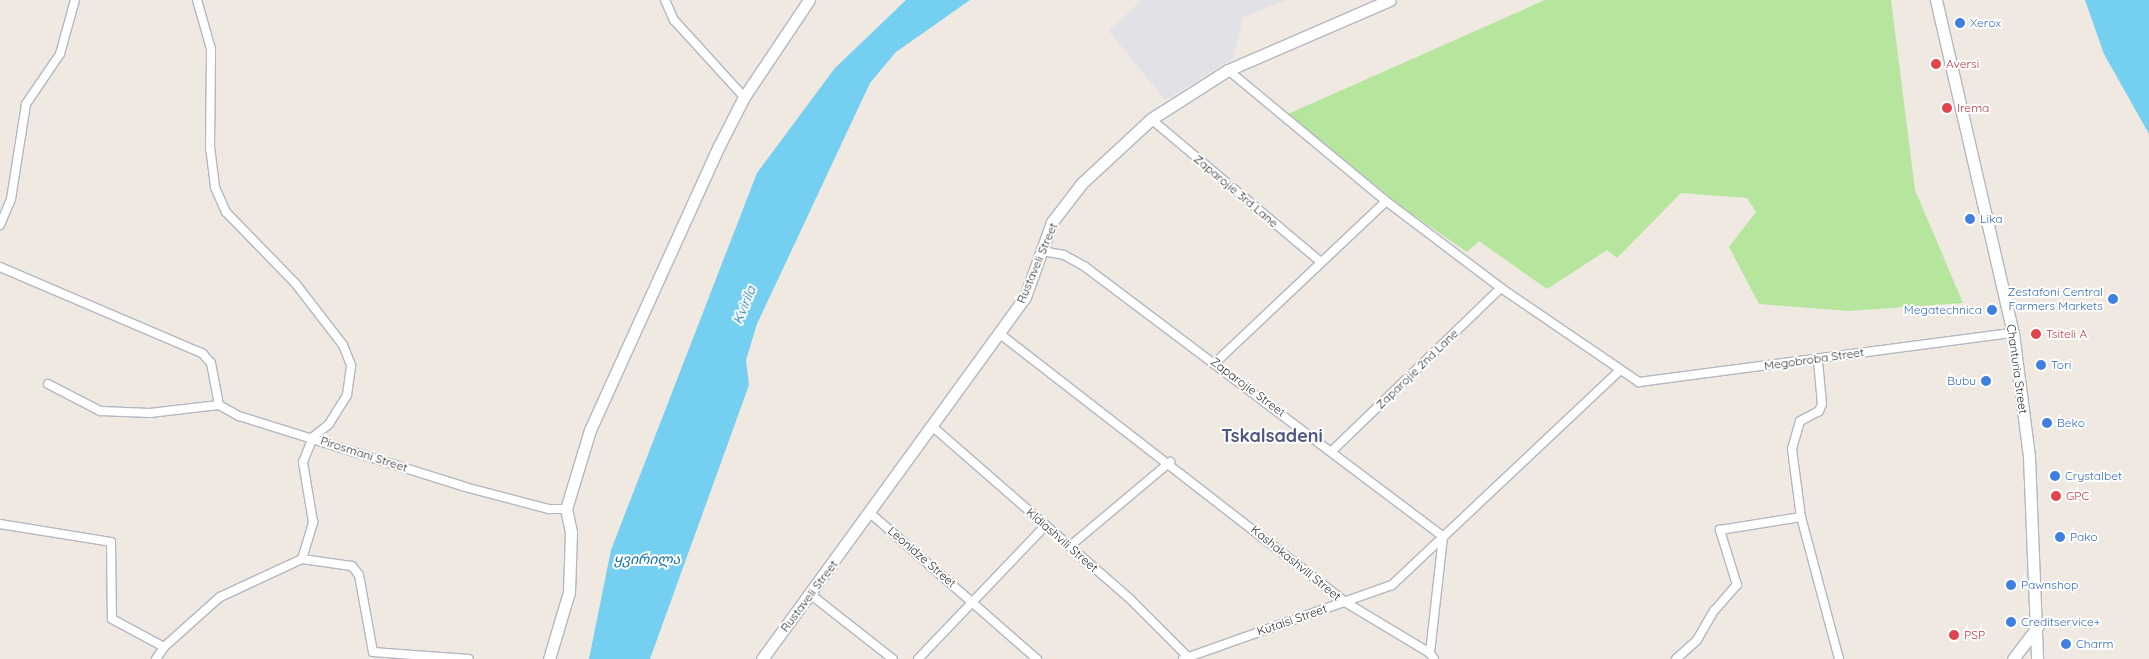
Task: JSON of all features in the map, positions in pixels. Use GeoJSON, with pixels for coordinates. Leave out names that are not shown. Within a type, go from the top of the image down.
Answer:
{"type":"FeatureCollection","features":[{"type":"Feature","properties":{"kind":"street"},"geometry":{"type":"LineString","coordinates":[[0,225],[12,199],[26,104],[60,54],[75,0]]}},
{"type":"Feature","properties":{"kind":"street"},"geometry":{"type":"LineString","coordinates":[[48,384],[100,411],[150,413],[219,405],[296,436],[313,437],[329,424],[347,395],[351,365],[343,345],[294,283],[226,212],[215,187],[210,149],[211,49],[197,0]]}},
{"type":"Feature","properties":{"kind":"street"},"geometry":{"type":"LineString","coordinates":[[665,0],[674,20],[744,97]]}},
{"type":"Feature","properties":{"kind":"street"},"geometry":{"type":"LineString","coordinates":[[549,659],[569,592],[571,532],[566,509],[590,430],[744,97],[809,0]]}},
{"type":"Feature","properties":{"kind":"street","name":"Rustaveli Street"},"geometry":{"type":"LineString","coordinates":[[762,659],[933,427],[1025,297],[1052,222],[1082,183],[1151,119],[1228,70],[1390,0]]}},
{"type":"Feature","properties":{"kind":"street","name":"Chanturia Street"},"geometry":{"type":"LineString","coordinates":[[1936,0],[2013,333],[2029,457],[2038,626],[2037,659]]}},
{"type":"Feature","properties":{"kind":"street"},"geometry":{"type":"LineString","coordinates":[[1228,70],[1386,201],[1501,288],[1618,372]]}},
{"type":"Feature","properties":{"kind":"street","name":"Zaparojie 3rd Lane"},"geometry":{"type":"LineString","coordinates":[[1151,119],[1321,262]]}},
{"type":"Feature","properties":{"kind":"street"},"geometry":{"type":"LineString","coordinates":[[1216,362],[1386,201]]}},
{"type":"Feature","properties":{"kind":"street","name":"Zaparojie Street"},"geometry":{"type":"LineString","coordinates":[[1042,252],[1064,255],[1084,266],[1216,362],[1443,537]]}},
{"type":"Feature","properties":{"kind":"street"},"geometry":{"type":"LineString","coordinates":[[0,267],[202,353],[211,364],[219,405]]}},
{"type":"Feature","properties":{"kind":"street","name":"Zaparojie 2nd Lane"},"geometry":{"type":"LineString","coordinates":[[1332,450],[1501,288]]}},
{"type":"Feature","properties":{"kind":"street","name":"Megobroba Street"},"geometry":{"type":"LineString","coordinates":[[1618,372],[1639,382],[1818,361],[2013,333]]}},
{"type":"Feature","properties":{"kind":"street","name":"Kashakashvili Street"},"geometry":{"type":"LineString","coordinates":[[1000,334],[1170,462],[1345,602],[1432,656]]}},
{"type":"Feature","properties":{"kind":"street"},"geometry":{"type":"LineString","coordinates":[[1818,361],[1822,404],[1819,411],[1800,421],[1792,449],[1801,517],[1839,659]]}},
{"type":"Feature","properties":{"kind":"street","name":"Kutaisi Street"},"geometry":{"type":"LineString","coordinates":[[1185,658],[1392,585],[1618,372]]}},
{"type":"Feature","properties":{"kind":"street","name":"Kldiashvili Street"},"geometry":{"type":"LineString","coordinates":[[933,427],[1070,546],[1185,658]]}},
{"type":"Feature","properties":{"kind":"street","name":"Pirosmani Street"},"geometry":{"type":"LineString","coordinates":[[302,559],[313,522],[303,462],[313,437],[465,487],[549,509],[566,509]]}},
{"type":"Feature","properties":{"kind":"street"},"geometry":{"type":"LineString","coordinates":[[1070,546],[1170,462]]}},
{"type":"Feature","properties":{"kind":"street","name":"Leonidze Street"},"geometry":{"type":"LineString","coordinates":[[870,513],[1037,659]]}},
{"type":"Feature","properties":{"kind":"street"},"geometry":{"type":"LineString","coordinates":[[1676,659],[1697,640],[1714,611],[1737,585],[1720,530],[1801,517]]}},
{"type":"Feature","properties":{"kind":"street"},"geometry":{"type":"LineString","coordinates":[[0,524],[111,542],[112,619],[164,647]]}},
{"type":"Feature","properties":{"kind":"street"},"geometry":{"type":"LineString","coordinates":[[918,659],[1046,525]]}},
{"type":"Feature","properties":{"kind":"street"},"geometry":{"type":"LineString","coordinates":[[1432,656],[1443,537]]}},
{"type":"Feature","properties":{"kind":"street"},"geometry":{"type":"LineString","coordinates":[[156,659],[164,647],[220,597],[302,559],[352,566],[359,575],[374,656],[469,659]]}},
{"type":"Feature","properties":{"kind":"street"},"geometry":{"type":"LineString","coordinates":[[810,594],[893,659]]}},
{"type":"Feature","properties":{"kind":"street"},"geometry":{"type":"LineString","coordinates":[[2013,659],[2038,626]]}},
{"type":"Feature","properties":{"kind":"shaded area"},"geometry":{"type":"Polygon","coordinates":[[[1142,0],[1286,0],[1243,17],[1233,59],[1165,100],[1109,31],[1142,0]]]}},
{"type":"Feature","properties":{"kind":"green space"},"geometry":{"type":"Polygon","coordinates":[[[1545,0],[1891,0],[1915,190],[1963,303],[1848,311],[1759,304],[1729,247],[1756,212],[1747,198],[1681,193],[1617,258],[1607,250],[1547,289],[1479,241],[1467,252],[1399,205],[1288,114],[1545,0]]]}},
{"type":"Feature","properties":{"kind":"water","name":"ყვირილა"},"geometry":{"type":"Polygon","coordinates":[[[906,0],[970,0],[896,52],[870,83],[757,324],[746,360],[749,385],[650,659],[589,659],[611,550],[757,173],[835,68],[906,0]]]}},
{"type":"Feature","properties":{"kind":"water"},"geometry":{"type":"Polygon","coordinates":[[[2085,0],[2149,0],[2149,134],[2104,54],[2085,0]]]}},
{"type":"Feature","properties":{"kind":"place","name":"Xerox"},"geometry":{"type":"Point","coordinates":[1960,23]}},
{"type":"Feature","properties":{"kind":"place","name":"Aversi"},"geometry":{"type":"Point","coordinates":[1936,64]}},
{"type":"Feature","properties":{"kind":"place","name":"Irema"},"geometry":{"type":"Point","coordinates":[1947,108]}},
{"type":"Feature","properties":{"kind":"place","name":"Lika"},"geometry":{"type":"Point","coordinates":[1970,219]}},
{"type":"Feature","properties":{"kind":"place","name":"Zestafoni Central Farmers Markets"},"geometry":{"type":"Point","coordinates":[2113,299]}},
{"type":"Feature","properties":{"kind":"place","name":"Megatechnica"},"geometry":{"type":"Point","coordinates":[1992,310]}},
{"type":"Feature","properties":{"kind":"place","name":"Tsiteli A"},"geometry":{"type":"Point","coordinates":[2036,334]}},
{"type":"Feature","properties":{"kind":"place","name":"Tori"},"geometry":{"type":"Point","coordinates":[2041,365]}},
{"type":"Feature","properties":{"kind":"place","name":"Bubu"},"geometry":{"type":"Point","coordinates":[1986,381]}},
{"type":"Feature","properties":{"kind":"place","name":"Beko"},"geometry":{"type":"Point","coordinates":[2047,423]}},
{"type":"Feature","properties":{"kind":"place","name":"Crystalbet"},"geometry":{"type":"Point","coordinates":[2055,476]}},
{"type":"Feature","properties":{"kind":"place","name":"GPC"},"geometry":{"type":"Point","coordinates":[2056,496]}},
{"type":"Feature","properties":{"kind":"place","name":"Pako"},"geometry":{"type":"Point","coordinates":[2060,537]}},
{"type":"Feature","properties":{"kind":"place","name":"Pawnshop"},"geometry":{"type":"Point","coordinates":[2011,585]}},
{"type":"Feature","properties":{"kind":"place","name":"Creditservice+"},"geometry":{"type":"Point","coordinates":[2011,622]}},
{"type":"Feature","properties":{"kind":"place","name":"PSP"},"geometry":{"type":"Point","coordinates":[1954,635]}},
{"type":"Feature","properties":{"kind":"place","name":"Charm"},"geometry":{"type":"Point","coordinates":[2066,644]}},
{"type":"Feature","properties":{"kind":"district","name":"Tskalsadeni"},"geometry":{"type":"Point","coordinates":[1272,436]}},
{"type":"Feature","properties":{"kind":"water label","name":"Kvirila"},"geometry":{"type":"Point","coordinates":[744,305]}}]}
